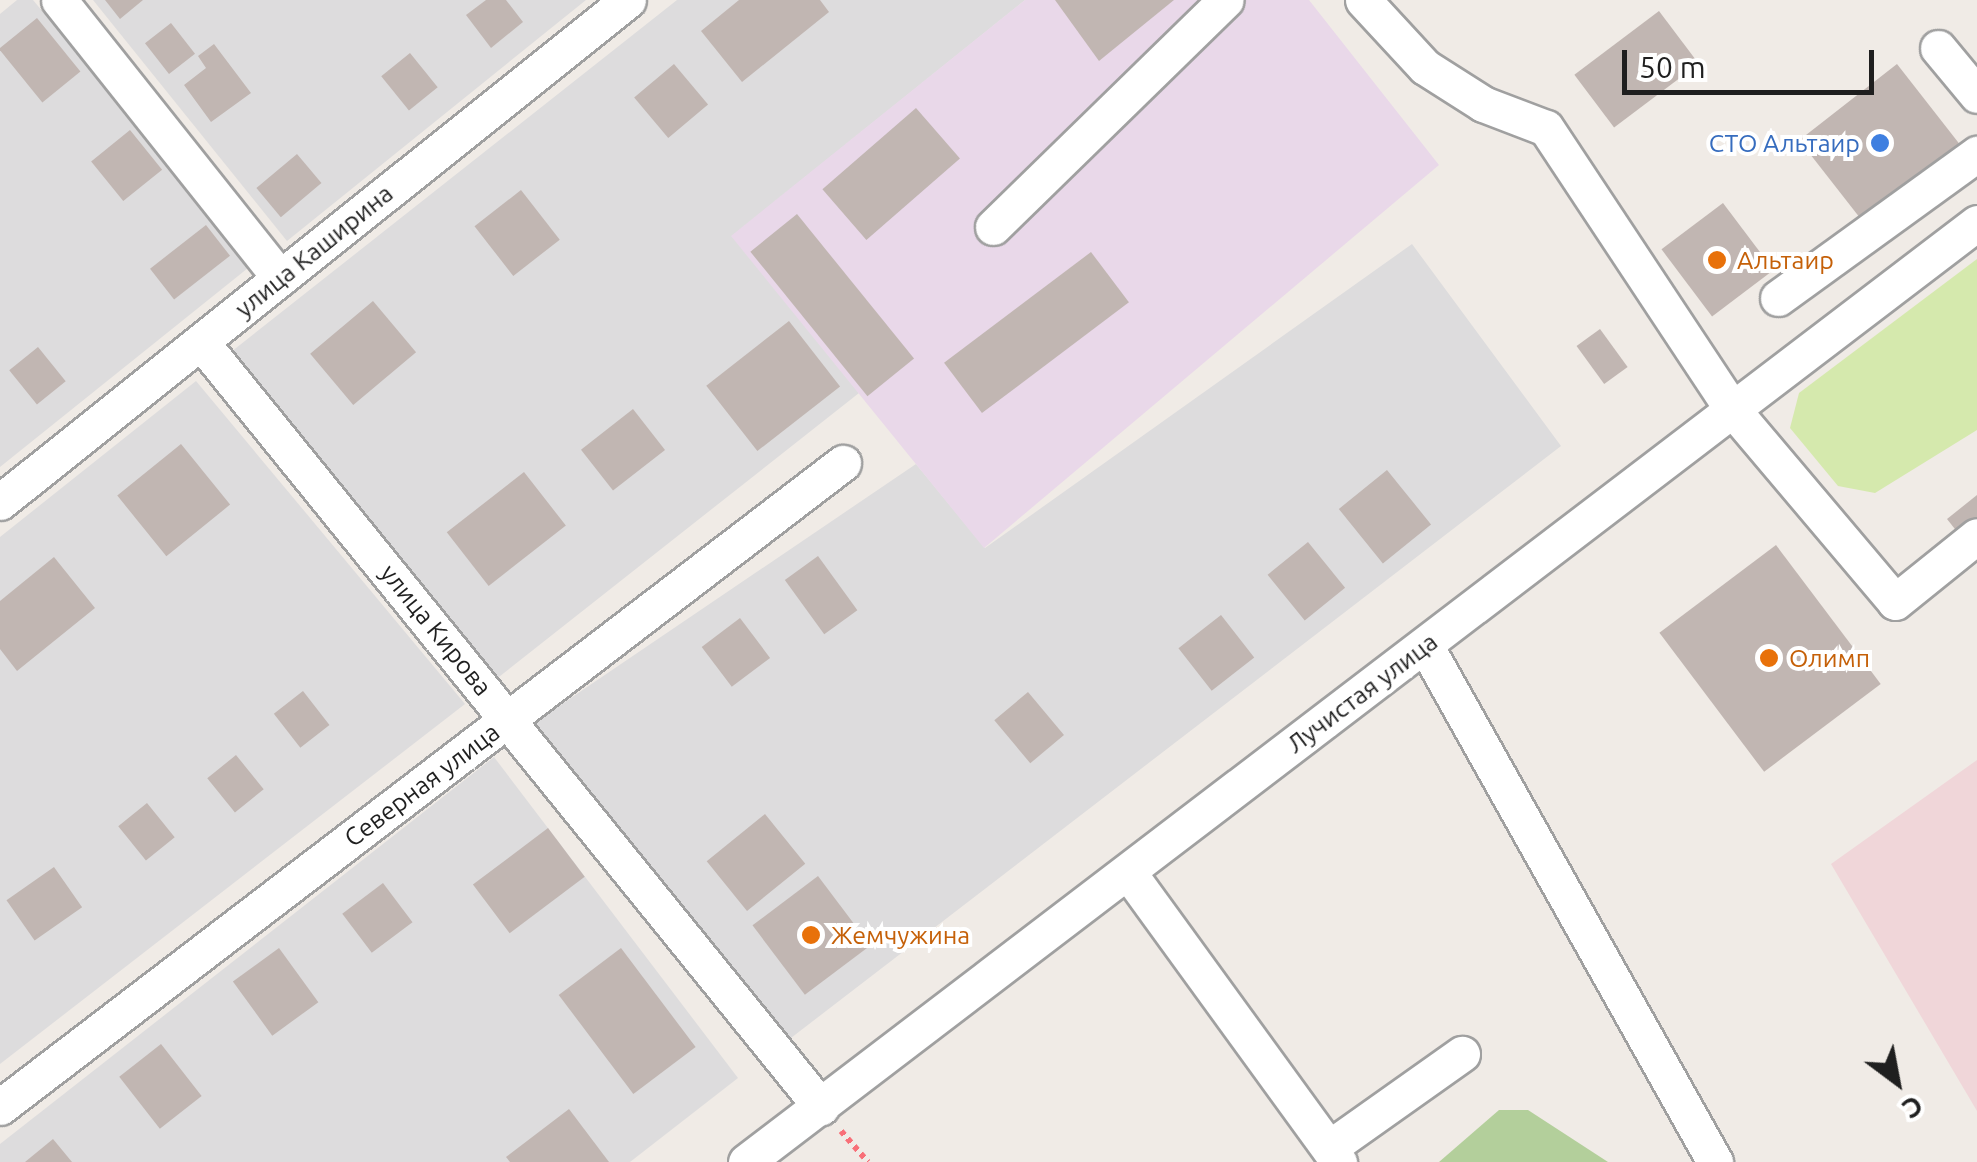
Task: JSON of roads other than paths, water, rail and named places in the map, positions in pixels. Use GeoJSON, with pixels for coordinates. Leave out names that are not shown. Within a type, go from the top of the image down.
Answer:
{"type":"FeatureCollection","features":[{"type":"Feature","properties":{"kind":"street"},"geometry":{"type":"LineString","coordinates":[[59,0],[280,278]]}},
{"type":"Feature","properties":{"kind":"street","name":"улица Каширина"},"geometry":{"type":"LineString","coordinates":[[0,502],[628,0]]}},
{"type":"Feature","properties":{"kind":"street"},"geometry":{"type":"LineString","coordinates":[[993,227],[1226,0]]}},
{"type":"Feature","properties":{"kind":"street"},"geometry":{"type":"LineString","coordinates":[[1363,0],[1425,68],[1483,104],[1546,128],[1734,410],[1894,602],[1977,536]]}},
{"type":"Feature","properties":{"kind":"street"},"geometry":{"type":"LineString","coordinates":[[1938,48],[1977,95]]}},
{"type":"Feature","properties":{"kind":"street"},"geometry":{"type":"LineString","coordinates":[[1778,298],[1977,154]]}},
{"type":"Feature","properties":{"kind":"street","name":"Лучистая улица"},"geometry":{"type":"LineString","coordinates":[[746,1162],[1977,224]]}},
{"type":"Feature","properties":{"kind":"street","name":"улица Кирова"},"geometry":{"type":"LineString","coordinates":[[201,342],[820,1107]]}},
{"type":"Feature","properties":{"kind":"street","name":"Северная улица"},"geometry":{"type":"LineString","coordinates":[[0,1106],[844,463]]}},
{"type":"Feature","properties":{"kind":"street"},"geometry":{"type":"LineString","coordinates":[[1426,645],[1716,1162]]}},
{"type":"Feature","properties":{"kind":"street"},"geometry":{"type":"LineString","coordinates":[[1128,872],[1334,1155],[1462,1054]]}},
{"type":"Feature","properties":{"kind":"place","name":"СТО Альтаир"},"geometry":{"type":"Point","coordinates":[1880,143]}},
{"type":"Feature","properties":{"kind":"place","name":"Альтаир"},"geometry":{"type":"Point","coordinates":[1717,260]}},
{"type":"Feature","properties":{"kind":"place","name":"Олимп"},"geometry":{"type":"Point","coordinates":[1769,658]}},
{"type":"Feature","properties":{"kind":"place","name":"Жемчужина"},"geometry":{"type":"Point","coordinates":[811,935]}}]}
